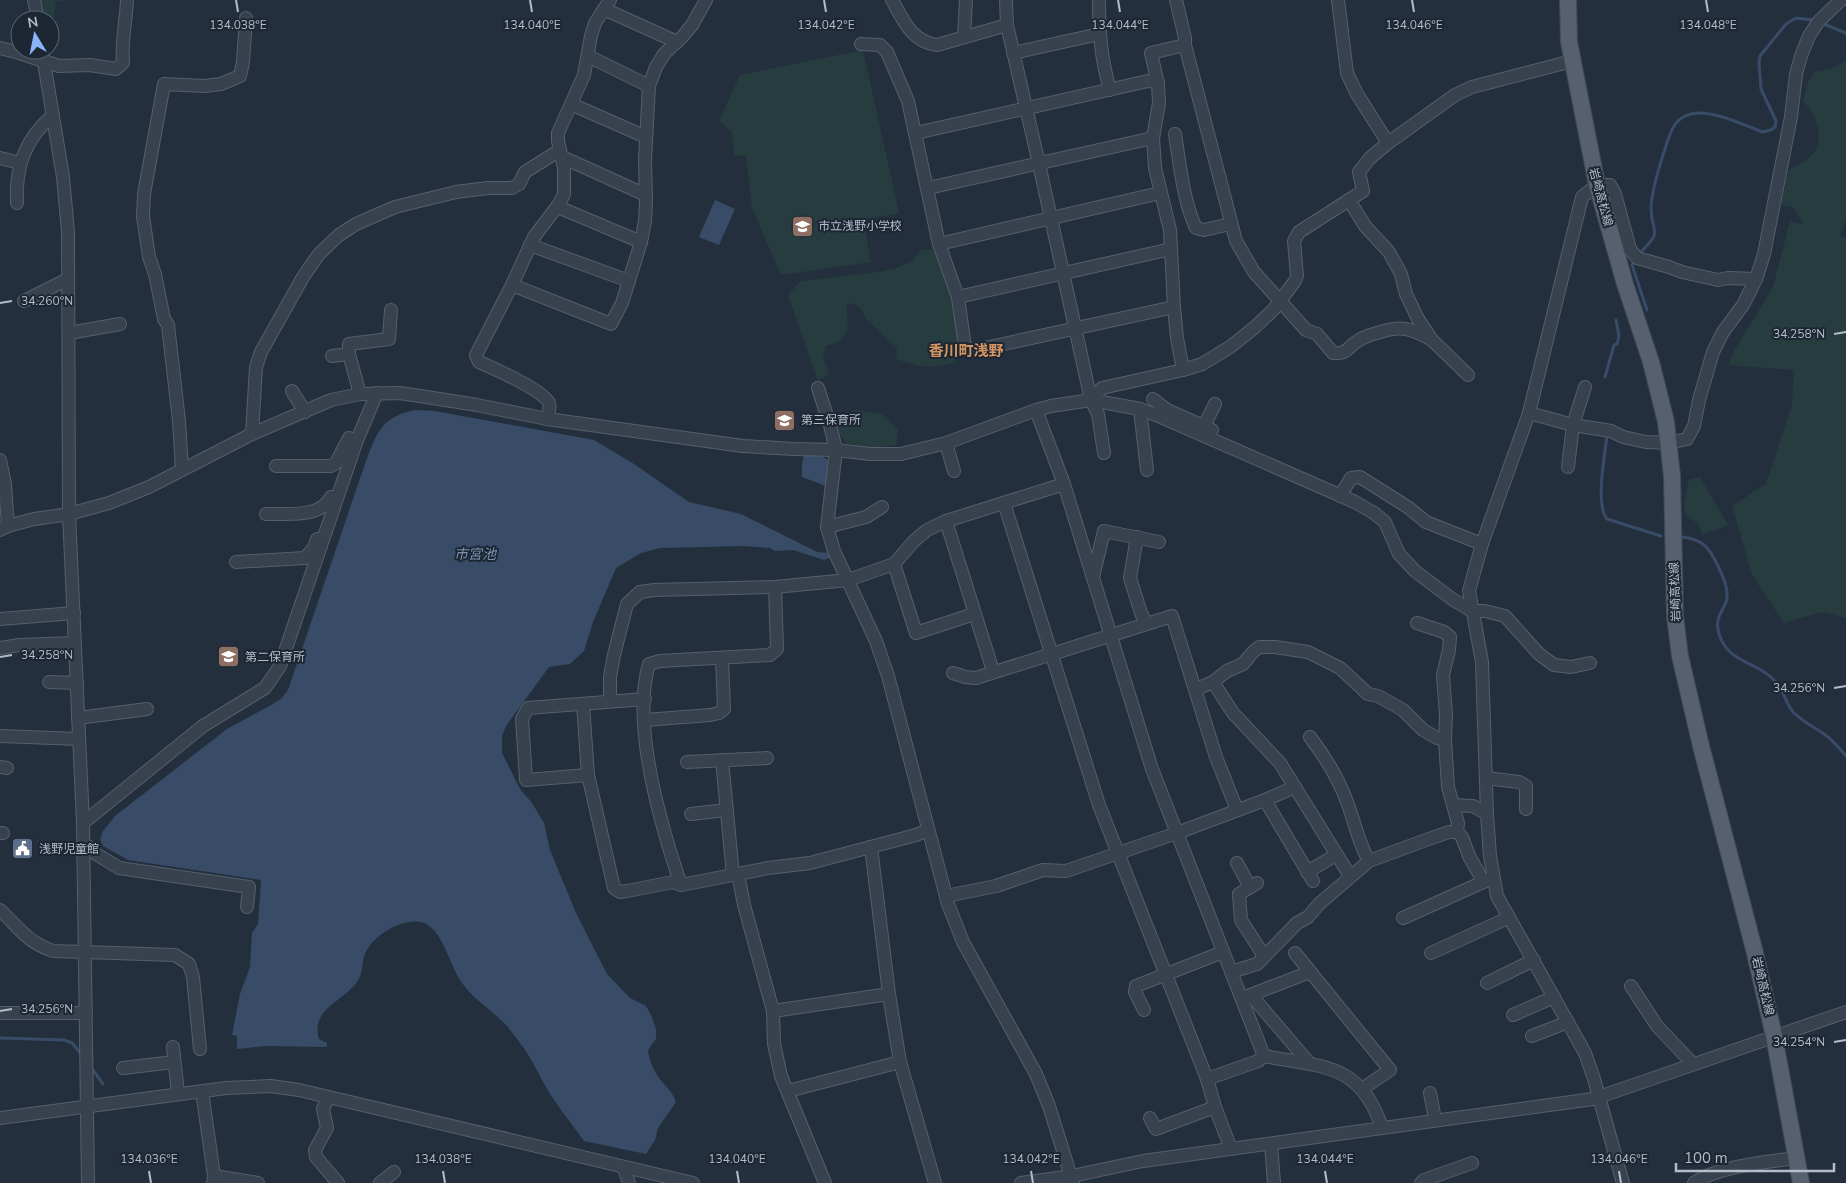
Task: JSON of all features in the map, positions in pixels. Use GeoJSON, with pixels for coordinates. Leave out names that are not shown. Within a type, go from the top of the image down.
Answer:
{"type":"FeatureCollection","features":[{"type":"Feature","properties":{"kind":"main road","name":"岩崎高松線"},"geometry":{"type":"LineString","coordinates":[[1568,0],[1569,42],[1597,185],[1625,284],[1651,362],[1666,422],[1672,476],[1675,616],[1680,656],[1701,746],[1755,953],[1774,1036],[1801,1183]]}},
{"type":"Feature","properties":{"kind":"street"},"geometry":{"type":"LineString","coordinates":[[512,285],[612,324],[622,303],[641,242],[646,195],[646,137],[649,86],[656,67],[664,54],[692,25],[706,0]]}},
{"type":"Feature","properties":{"kind":"street"},"geometry":{"type":"LineString","coordinates":[[892,0],[912,33],[920,40],[930,44],[938,45],[1007,25]]}},
{"type":"Feature","properties":{"kind":"street"},"geometry":{"type":"LineString","coordinates":[[964,38],[966,0]]}},
{"type":"Feature","properties":{"kind":"street"},"geometry":{"type":"LineString","coordinates":[[1006,0],[1007,25],[1013,53],[1091,400],[1098,414],[1104,453]]}},
{"type":"Feature","properties":{"kind":"street"},"geometry":{"type":"LineString","coordinates":[[1099,0],[1099,34],[1103,64],[1110,90]]}},
{"type":"Feature","properties":{"kind":"street"},"geometry":{"type":"LineString","coordinates":[[1176,0],[1185,44],[1215,156],[1230,224],[1243,255],[1254,272],[1306,330],[1317,334],[1334,353],[1342,354],[1362,337],[1391,328],[1410,329],[1432,340]]}},
{"type":"Feature","properties":{"kind":"street"},"geometry":{"type":"LineString","coordinates":[[1338,0],[1347,73],[1356,94],[1388,143]]}},
{"type":"Feature","properties":{"kind":"street"},"geometry":{"type":"LineString","coordinates":[[1529,413],[1573,425],[1610,431],[1623,437],[1646,442],[1669,443],[1687,440],[1694,426],[1712,352],[1723,332],[1743,305],[1756,279],[1764,254],[1792,117],[1796,74],[1801,56],[1809,36],[1818,22],[1840,0]]}},
{"type":"Feature","properties":{"kind":"street"},"geometry":{"type":"LineString","coordinates":[[49,60],[59,66],[116,68],[123,63],[122,44],[126,23],[127,1]]}},
{"type":"Feature","properties":{"kind":"street"},"geometry":{"type":"LineString","coordinates":[[547,419],[550,407],[546,398],[511,377],[479,362],[476,359],[477,350],[512,285],[534,237],[558,207],[564,194],[565,184],[558,133],[584,75],[590,36],[595,23],[607,4],[677,42]]}},
{"type":"Feature","properties":{"kind":"street"},"geometry":{"type":"LineString","coordinates":[[182,470],[170,334],[164,318],[155,274],[145,240],[144,194],[164,84],[204,86],[221,84],[240,76],[243,62],[246,18]]}},
{"type":"Feature","properties":{"kind":"street"},"geometry":{"type":"LineString","coordinates":[[1013,53],[1099,34]]}},
{"type":"Feature","properties":{"kind":"street"},"geometry":{"type":"LineString","coordinates":[[861,44],[880,45],[887,52],[908,101],[939,244],[958,297],[965,347],[971,351],[1174,307]]}},
{"type":"Feature","properties":{"kind":"street"},"geometry":{"type":"LineString","coordinates":[[1183,370],[1174,307],[1170,230],[1155,168],[1152,138],[1160,103],[1158,82],[1151,53],[1185,44]]}},
{"type":"Feature","properties":{"kind":"street"},"geometry":{"type":"LineString","coordinates":[[588,56],[649,86]]}},
{"type":"Feature","properties":{"kind":"street"},"geometry":{"type":"LineString","coordinates":[[44,60],[66,198],[69,333],[69,514],[84,842],[88,1183]]}},
{"type":"Feature","properties":{"kind":"street"},"geometry":{"type":"LineString","coordinates":[[1091,400],[1102,388],[1202,364],[1230,347],[1254,328],[1279,302],[1295,281],[1297,276],[1294,241],[1299,232],[1363,191],[1359,172],[1370,158],[1455,95],[1472,87],[1572,61]]}},
{"type":"Feature","properties":{"kind":"street"},"geometry":{"type":"LineString","coordinates":[[916,133],[1148,81],[1158,82]]}},
{"type":"Feature","properties":{"kind":"street"},"geometry":{"type":"LineString","coordinates":[[571,104],[646,137]]}},
{"type":"Feature","properties":{"kind":"street"},"geometry":{"type":"LineString","coordinates":[[17,203],[16,182],[20,163],[43,124],[53,115]]}},
{"type":"Feature","properties":{"kind":"street"},"geometry":{"type":"LineString","coordinates":[[1175,134],[1192,221],[1196,228],[1204,230],[1230,224]]}},
{"type":"Feature","properties":{"kind":"street"},"geometry":{"type":"LineString","coordinates":[[928,188],[1152,138]]}},
{"type":"Feature","properties":{"kind":"street"},"geometry":{"type":"LineString","coordinates":[[252,434],[256,367],[261,352],[303,277],[319,254],[339,235],[356,224],[395,207],[456,192],[488,188],[512,188],[519,184],[525,172],[561,153]]}},
{"type":"Feature","properties":{"kind":"street"},"geometry":{"type":"LineString","coordinates":[[561,153],[646,195]]}},
{"type":"Feature","properties":{"kind":"street"},"geometry":{"type":"LineString","coordinates":[[0,158],[20,163]]}},
{"type":"Feature","properties":{"kind":"street"},"geometry":{"type":"LineString","coordinates":[[1488,880],[1482,662],[1469,592],[1482,544],[1529,413],[1582,197],[1597,185],[1610,185],[1615,194],[1630,249],[1637,258],[1682,272],[1718,280],[1728,278],[1756,279]]}},
{"type":"Feature","properties":{"kind":"street"},"geometry":{"type":"LineString","coordinates":[[939,244],[1052,220],[1160,194]]}},
{"type":"Feature","properties":{"kind":"street"},"geometry":{"type":"LineString","coordinates":[[1349,200],[1365,226],[1389,252],[1401,274],[1406,294],[1432,340],[1468,375]]}},
{"type":"Feature","properties":{"kind":"street"},"geometry":{"type":"LineString","coordinates":[[558,207],[641,242]]}},
{"type":"Feature","properties":{"kind":"street"},"geometry":{"type":"LineString","coordinates":[[530,245],[629,281]]}},
{"type":"Feature","properties":{"kind":"street"},"geometry":{"type":"LineString","coordinates":[[958,297],[1171,249]]}},
{"type":"Feature","properties":{"kind":"street"},"geometry":{"type":"LineString","coordinates":[[24,301],[68,280]]}},
{"type":"Feature","properties":{"kind":"street"},"geometry":{"type":"LineString","coordinates":[[360,394],[349,354],[349,344],[388,339],[391,310]]}},
{"type":"Feature","properties":{"kind":"street"},"geometry":{"type":"LineString","coordinates":[[69,333],[120,324]]}},
{"type":"Feature","properties":{"kind":"street"},"geometry":{"type":"LineString","coordinates":[[332,356],[349,354]]}},
{"type":"Feature","properties":{"kind":"street"},"geometry":{"type":"LineString","coordinates":[[1568,467],[1573,425],[1585,387]]}},
{"type":"Feature","properties":{"kind":"street"},"geometry":{"type":"LineString","coordinates":[[818,388],[836,450],[827,527],[834,550],[876,640],[888,676],[954,923],[1036,1074],[1049,1106],[1072,1180]]}},
{"type":"Feature","properties":{"kind":"street"},"geometry":{"type":"LineString","coordinates":[[292,391],[305,412]]}},
{"type":"Feature","properties":{"kind":"street"},"geometry":{"type":"LineString","coordinates":[[83,823],[203,726],[265,688],[280,666],[357,440],[377,393]]}},
{"type":"Feature","properties":{"kind":"street"},"geometry":{"type":"LineString","coordinates":[[0,460],[5,484],[4,528],[34,519],[69,514],[109,503],[149,487],[252,434],[331,400],[360,394],[377,393],[420,396],[547,419],[742,446],[794,450],[836,450],[870,454],[901,454],[946,443],[1036,410],[1091,400],[1140,409],[1340,496],[1374,513],[1385,522],[1399,554],[1415,571],[1452,600],[1472,611],[1485,611],[1505,616],[1539,654],[1554,665],[1571,667],[1590,663]]}},
{"type":"Feature","properties":{"kind":"street"},"geometry":{"type":"LineString","coordinates":[[1152,399],[1167,410],[1313,478],[1310,483]]}},
{"type":"Feature","properties":{"kind":"street"},"geometry":{"type":"LineString","coordinates":[[1204,426],[1215,404]]}},
{"type":"Feature","properties":{"kind":"street"},"geometry":{"type":"LineString","coordinates":[[1140,409],[1146,470]]}},
{"type":"Feature","properties":{"kind":"street"},"geometry":{"type":"LineString","coordinates":[[1036,410],[1064,484],[1152,769],[1231,972],[1246,996],[1310,1064]]}},
{"type":"Feature","properties":{"kind":"street"},"geometry":{"type":"LineString","coordinates":[[276,466],[331,466],[336,463],[348,438],[357,440]]}},
{"type":"Feature","properties":{"kind":"street"},"geometry":{"type":"LineString","coordinates":[[946,443],[954,471]]}},
{"type":"Feature","properties":{"kind":"street"},"geometry":{"type":"LineString","coordinates":[[1340,496],[1351,478],[1360,477],[1409,508],[1426,522],[1482,544]]}},
{"type":"Feature","properties":{"kind":"street"},"geometry":{"type":"LineString","coordinates":[[610,701],[610,677],[628,604],[640,592],[774,587],[848,580],[894,564],[914,541],[927,530],[946,521],[1064,484]]}},
{"type":"Feature","properties":{"kind":"street"},"geometry":{"type":"LineString","coordinates":[[266,514],[315,512],[326,506],[331,497],[337,497]]}},
{"type":"Feature","properties":{"kind":"street"},"geometry":{"type":"LineString","coordinates":[[1004,503],[1099,805],[1207,1079],[1215,1107],[1231,1149]]}},
{"type":"Feature","properties":{"kind":"street"},"geometry":{"type":"LineString","coordinates":[[827,527],[866,517],[882,507]]}},
{"type":"Feature","properties":{"kind":"street"},"geometry":{"type":"LineString","coordinates":[[946,521],[993,671]]}},
{"type":"Feature","properties":{"kind":"street"},"geometry":{"type":"LineString","coordinates":[[1092,577],[1104,531],[1159,542]]}},
{"type":"Feature","properties":{"kind":"street"},"geometry":{"type":"LineString","coordinates":[[1137,537],[1130,578],[1146,624]]}},
{"type":"Feature","properties":{"kind":"street"},"geometry":{"type":"LineString","coordinates":[[236,562],[305,558],[314,548],[317,538],[324,538]]}},
{"type":"Feature","properties":{"kind":"street"},"geometry":{"type":"LineString","coordinates":[[894,564],[916,632],[974,614]]}},
{"type":"Feature","properties":{"kind":"street"},"geometry":{"type":"LineString","coordinates":[[681,885],[652,784],[646,748],[645,678],[649,664],[660,661],[770,655],[777,650],[774,587]]}},
{"type":"Feature","properties":{"kind":"street"},"geometry":{"type":"LineString","coordinates":[[0,618],[74,613]]}},
{"type":"Feature","properties":{"kind":"street"},"geometry":{"type":"LineString","coordinates":[[953,673],[976,678],[993,671],[1172,616],[1216,757],[1237,810]]}},
{"type":"Feature","properties":{"kind":"street"},"geometry":{"type":"LineString","coordinates":[[1417,623],[1444,632],[1450,637],[1443,675],[1446,715],[1445,740],[1448,787],[1458,823],[1457,832],[1462,838],[1469,856],[1488,880],[1585,1054],[1599,1097],[1622,1183]]}},
{"type":"Feature","properties":{"kind":"street"},"geometry":{"type":"LineString","coordinates":[[0,648],[19,645],[75,644]]}},
{"type":"Feature","properties":{"kind":"street"},"geometry":{"type":"LineString","coordinates":[[1196,689],[1213,682],[1228,670],[1242,664],[1259,647],[1275,647],[1308,652],[1340,668],[1368,694],[1378,696],[1403,710],[1423,730],[1436,738],[1445,740]]}},
{"type":"Feature","properties":{"kind":"street"},"geometry":{"type":"LineString","coordinates":[[645,720],[719,713],[724,709],[722,658]]}},
{"type":"Feature","properties":{"kind":"street"},"geometry":{"type":"LineString","coordinates":[[48,682],[77,683]]}},
{"type":"Feature","properties":{"kind":"street"},"geometry":{"type":"LineString","coordinates":[[1213,682],[1233,712],[1280,763],[1350,876]]}},
{"type":"Feature","properties":{"kind":"street"},"geometry":{"type":"LineString","coordinates":[[588,775],[526,780],[522,719],[528,708],[645,700]]}},
{"type":"Feature","properties":{"kind":"street"},"geometry":{"type":"LineString","coordinates":[[583,704],[588,775],[614,888],[620,892],[673,882],[681,885],[736,874],[810,863],[928,830]]}},
{"type":"Feature","properties":{"kind":"street"},"geometry":{"type":"LineString","coordinates":[[78,718],[146,709]]}},
{"type":"Feature","properties":{"kind":"street"},"geometry":{"type":"LineString","coordinates":[[0,736],[79,739]]}},
{"type":"Feature","properties":{"kind":"street"},"geometry":{"type":"LineString","coordinates":[[1310,738],[1323,754],[1347,800],[1363,852],[1369,861]]}},
{"type":"Feature","properties":{"kind":"street"},"geometry":{"type":"LineString","coordinates":[[687,762],[767,758]]}},
{"type":"Feature","properties":{"kind":"street"},"geometry":{"type":"LineString","coordinates":[[722,760],[726,810],[736,874],[773,1010],[774,1044],[781,1076],[825,1183]]}},
{"type":"Feature","properties":{"kind":"street"},"geometry":{"type":"LineString","coordinates":[[1486,778],[1519,782],[1526,786],[1526,809]]}},
{"type":"Feature","properties":{"kind":"street"},"geometry":{"type":"LineString","coordinates":[[946,896],[996,886],[1043,870],[1066,871],[1178,833],[1295,787]]}},
{"type":"Feature","properties":{"kind":"street"},"geometry":{"type":"LineString","coordinates":[[1265,800],[1310,877],[1336,855]]}},
{"type":"Feature","properties":{"kind":"street"},"geometry":{"type":"LineString","coordinates":[[1454,805],[1473,806],[1487,814]]}},
{"type":"Feature","properties":{"kind":"street"},"geometry":{"type":"LineString","coordinates":[[691,814],[726,810]]}},
{"type":"Feature","properties":{"kind":"street"},"geometry":{"type":"LineString","coordinates":[[1231,972],[1257,964],[1297,923],[1308,917],[1350,876],[1369,861],[1449,832],[1457,832]]}},
{"type":"Feature","properties":{"kind":"street"},"geometry":{"type":"LineString","coordinates":[[84,842],[96,854],[119,868],[249,887],[248,907]]}},
{"type":"Feature","properties":{"kind":"street"},"geometry":{"type":"LineString","coordinates":[[871,847],[889,994],[900,1062],[935,1183]]}},
{"type":"Feature","properties":{"kind":"street"},"geometry":{"type":"LineString","coordinates":[[1237,863],[1254,885],[1239,894],[1241,920],[1264,956]]}},
{"type":"Feature","properties":{"kind":"street"},"geometry":{"type":"LineString","coordinates":[[1403,918],[1488,880]]}},
{"type":"Feature","properties":{"kind":"street"},"geometry":{"type":"LineString","coordinates":[[0,910],[30,940],[39,946],[53,951],[174,955],[189,964],[193,977],[200,1049]]}},
{"type":"Feature","properties":{"kind":"street"},"geometry":{"type":"LineString","coordinates":[[1431,953],[1508,918]]}},
{"type":"Feature","properties":{"kind":"street"},"geometry":{"type":"LineString","coordinates":[[1144,1010],[1136,992],[1136,986],[1223,952]]}},
{"type":"Feature","properties":{"kind":"street"},"geometry":{"type":"LineString","coordinates":[[1295,952],[1390,1070],[1362,1090]]}},
{"type":"Feature","properties":{"kind":"street"},"geometry":{"type":"LineString","coordinates":[[1487,983],[1534,960]]}},
{"type":"Feature","properties":{"kind":"street"},"geometry":{"type":"LineString","coordinates":[[1246,996],[1310,972]]}},
{"type":"Feature","properties":{"kind":"street"},"geometry":{"type":"LineString","coordinates":[[1631,986],[1657,1026],[1693,1064]]}},
{"type":"Feature","properties":{"kind":"street"},"geometry":{"type":"LineString","coordinates":[[773,1010],[889,994]]}},
{"type":"Feature","properties":{"kind":"street"},"geometry":{"type":"LineString","coordinates":[[1246,996],[1264,1056]]}},
{"type":"Feature","properties":{"kind":"street"},"geometry":{"type":"LineString","coordinates":[[1513,1015],[1554,997]]}},
{"type":"Feature","properties":{"kind":"street"},"geometry":{"type":"LineString","coordinates":[[1022,1183],[1072,1180],[1143,1161],[1599,1097],[1846,1012]]}},
{"type":"Feature","properties":{"kind":"street"},"geometry":{"type":"LineString","coordinates":[[0,1013],[86,1013]]}},
{"type":"Feature","properties":{"kind":"street"},"geometry":{"type":"LineString","coordinates":[[1532,1036],[1568,1022]]}},
{"type":"Feature","properties":{"kind":"street"},"geometry":{"type":"LineString","coordinates":[[172,1047],[178,1093]]}},
{"type":"Feature","properties":{"kind":"street"},"geometry":{"type":"LineString","coordinates":[[1207,1079],[1258,1061],[1264,1056],[1337,1071],[1356,1082],[1369,1097],[1382,1128]]}},
{"type":"Feature","properties":{"kind":"street"},"geometry":{"type":"LineString","coordinates":[[123,1068],[174,1062]]}},
{"type":"Feature","properties":{"kind":"street"},"geometry":{"type":"LineString","coordinates":[[788,1091],[900,1062]]}},
{"type":"Feature","properties":{"kind":"street"},"geometry":{"type":"LineString","coordinates":[[0,1118],[178,1093],[246,1086],[270,1086],[299,1090],[693,1183]]}},
{"type":"Feature","properties":{"kind":"street"},"geometry":{"type":"LineString","coordinates":[[202,1091],[214,1179],[258,1183]]}},
{"type":"Feature","properties":{"kind":"street"},"geometry":{"type":"LineString","coordinates":[[1430,1093],[1435,1120]]}},
{"type":"Feature","properties":{"kind":"street"},"geometry":{"type":"LineString","coordinates":[[328,1098],[323,1109],[327,1128],[315,1150],[316,1157],[338,1183]]}},
{"type":"Feature","properties":{"kind":"street"},"geometry":{"type":"LineString","coordinates":[[1150,1118],[1156,1129],[1215,1107]]}},
{"type":"Feature","properties":{"kind":"street"},"geometry":{"type":"LineString","coordinates":[[1271,1144],[1274,1183]]}},
{"type":"Feature","properties":{"kind":"street"},"geometry":{"type":"LineString","coordinates":[[1694,1183],[1705,1175],[1797,1158]]}},
{"type":"Feature","properties":{"kind":"street"},"geometry":{"type":"LineString","coordinates":[[1421,1183],[1424,1180],[1472,1163]]}},
{"type":"Feature","properties":{"kind":"street"},"geometry":{"type":"LineString","coordinates":[[624,1168],[629,1183]]}},
{"type":"Feature","properties":{"kind":"street"},"geometry":{"type":"LineString","coordinates":[[380,1183],[394,1172]]}},
{"type":"Feature","properties":{"kind":"green space"},"geometry":{"type":"Polygon","coordinates":[[[41,0],[71,0],[56,1],[55,10],[42,10],[41,0]]]}},
{"type":"Feature","properties":{"kind":"green space"},"geometry":{"type":"Polygon","coordinates":[[[863,50],[899,213],[863,220],[871,262],[781,275],[752,208],[746,155],[734,156],[732,132],[719,121],[740,75],[863,50]]]}},
{"type":"Feature","properties":{"kind":"green space"},"geometry":{"type":"Polygon","coordinates":[[[1846,61],[1846,219],[1840,236],[1846,239],[1846,618],[1822,612],[1784,623],[1752,575],[1732,506],[1766,484],[1792,405],[1794,370],[1728,365],[1734,351],[1773,287],[1790,221],[1805,225],[1792,207],[1781,205],[1788,171],[1811,156],[1818,143],[1817,123],[1811,111],[1803,102],[1807,84],[1814,72],[1831,69],[1846,61]]]}},
{"type":"Feature","properties":{"kind":"green space"},"geometry":{"type":"Polygon","coordinates":[[[937,249],[955,306],[959,336],[955,363],[925,366],[896,359],[897,348],[867,320],[860,308],[853,303],[846,306],[848,326],[844,336],[840,340],[826,346],[823,357],[829,374],[818,381],[788,295],[801,281],[878,272],[900,267],[913,260],[921,250],[937,249]]]}},
{"type":"Feature","properties":{"kind":"green space"},"geometry":{"type":"Polygon","coordinates":[[[855,410],[881,414],[898,430],[896,445],[874,448],[846,443],[838,433],[835,416],[855,410]]]}},
{"type":"Feature","properties":{"kind":"green space"},"geometry":{"type":"Polygon","coordinates":[[[1700,477],[1728,525],[1702,535],[1699,525],[1685,513],[1684,504],[1689,480],[1700,477]]]}},
{"type":"Feature","properties":{"kind":"water"},"geometry":{"type":"Polygon","coordinates":[[[715,200],[735,209],[719,245],[699,237],[715,200]]]}},
{"type":"Feature","properties":{"kind":"water","name":"市宮池"},"geometry":{"type":"Polygon","coordinates":[[[416,410],[435,411],[594,440],[634,464],[689,502],[741,514],[817,552],[828,553],[831,557],[824,560],[793,550],[775,551],[770,548],[743,546],[660,548],[641,553],[616,568],[593,622],[584,651],[570,664],[549,667],[506,726],[502,736],[502,753],[520,789],[532,803],[544,823],[550,850],[576,913],[607,974],[630,998],[646,1006],[656,1029],[656,1039],[648,1050],[650,1059],[657,1075],[676,1102],[658,1128],[655,1140],[646,1154],[584,1141],[551,1096],[528,1054],[503,1022],[464,986],[440,938],[428,925],[421,922],[413,921],[396,926],[381,935],[369,947],[364,957],[362,971],[355,984],[325,1011],[320,1019],[318,1028],[319,1039],[327,1043],[327,1047],[265,1046],[237,1049],[237,1036],[232,1035],[240,994],[250,967],[252,933],[258,924],[261,880],[128,860],[103,846],[100,839],[103,831],[115,816],[227,729],[281,699],[288,690],[374,442],[382,427],[388,421],[395,416],[416,410]]]}},
{"type":"Feature","properties":{"kind":"water"},"geometry":{"type":"Polygon","coordinates":[[[804,455],[822,457],[828,460],[830,463],[826,486],[802,477],[804,455]]]}},
{"type":"Feature","properties":{"kind":"waterway"},"geometry":{"type":"LineString","coordinates":[[1639,254],[1652,240],[1655,232],[1651,207],[1653,194],[1666,144],[1674,126],[1682,118],[1692,114],[1704,113],[1729,119],[1762,132],[1775,127],[1776,121],[1761,89],[1760,56],[1786,24],[1796,18],[1813,20]]}},
{"type":"Feature","properties":{"kind":"waterway"},"geometry":{"type":"LineString","coordinates":[[1824,24],[1846,33]]}},
{"type":"Feature","properties":{"kind":"waterway"},"geometry":{"type":"LineString","coordinates":[[1636,261],[1632,265],[1647,310]]}},
{"type":"Feature","properties":{"kind":"waterway"},"geometry":{"type":"LineString","coordinates":[[1605,377],[1614,345],[1617,344],[1619,336],[1616,320]]}},
{"type":"Feature","properties":{"kind":"waterway"},"geometry":{"type":"LineString","coordinates":[[1607,435],[1601,491],[1603,512],[1607,519],[1661,536]]}},
{"type":"Feature","properties":{"kind":"waterway"},"geometry":{"type":"LineString","coordinates":[[1683,537],[1704,545],[1722,574],[1727,598],[1719,618],[1718,630],[1726,647],[1738,658],[1768,674],[1780,688],[1793,712],[1827,736],[1846,756]]}},
{"type":"Feature","properties":{"kind":"waterway"},"geometry":{"type":"LineString","coordinates":[[0,1038],[64,1040],[72,1043],[82,1055]]}},
{"type":"Feature","properties":{"kind":"waterway"},"geometry":{"type":"LineString","coordinates":[[90,1066],[103,1084]]}},
{"type":"Feature","properties":{"kind":"place","name":"市立浅野小学校"},"geometry":{"type":"Point","coordinates":[802,226]}},
{"type":"Feature","properties":{"kind":"place","name":"第三保育所"},"geometry":{"type":"Point","coordinates":[785,420]}},
{"type":"Feature","properties":{"kind":"place","name":"第二保育所"},"geometry":{"type":"Point","coordinates":[229,657]}},
{"type":"Feature","properties":{"kind":"place","name":"浅野児童館"},"geometry":{"type":"Point","coordinates":[23,849]}},
{"type":"Feature","properties":{"kind":"district","name":"香川町浅野"},"geometry":{"type":"Point","coordinates":[966,351]}}]}
